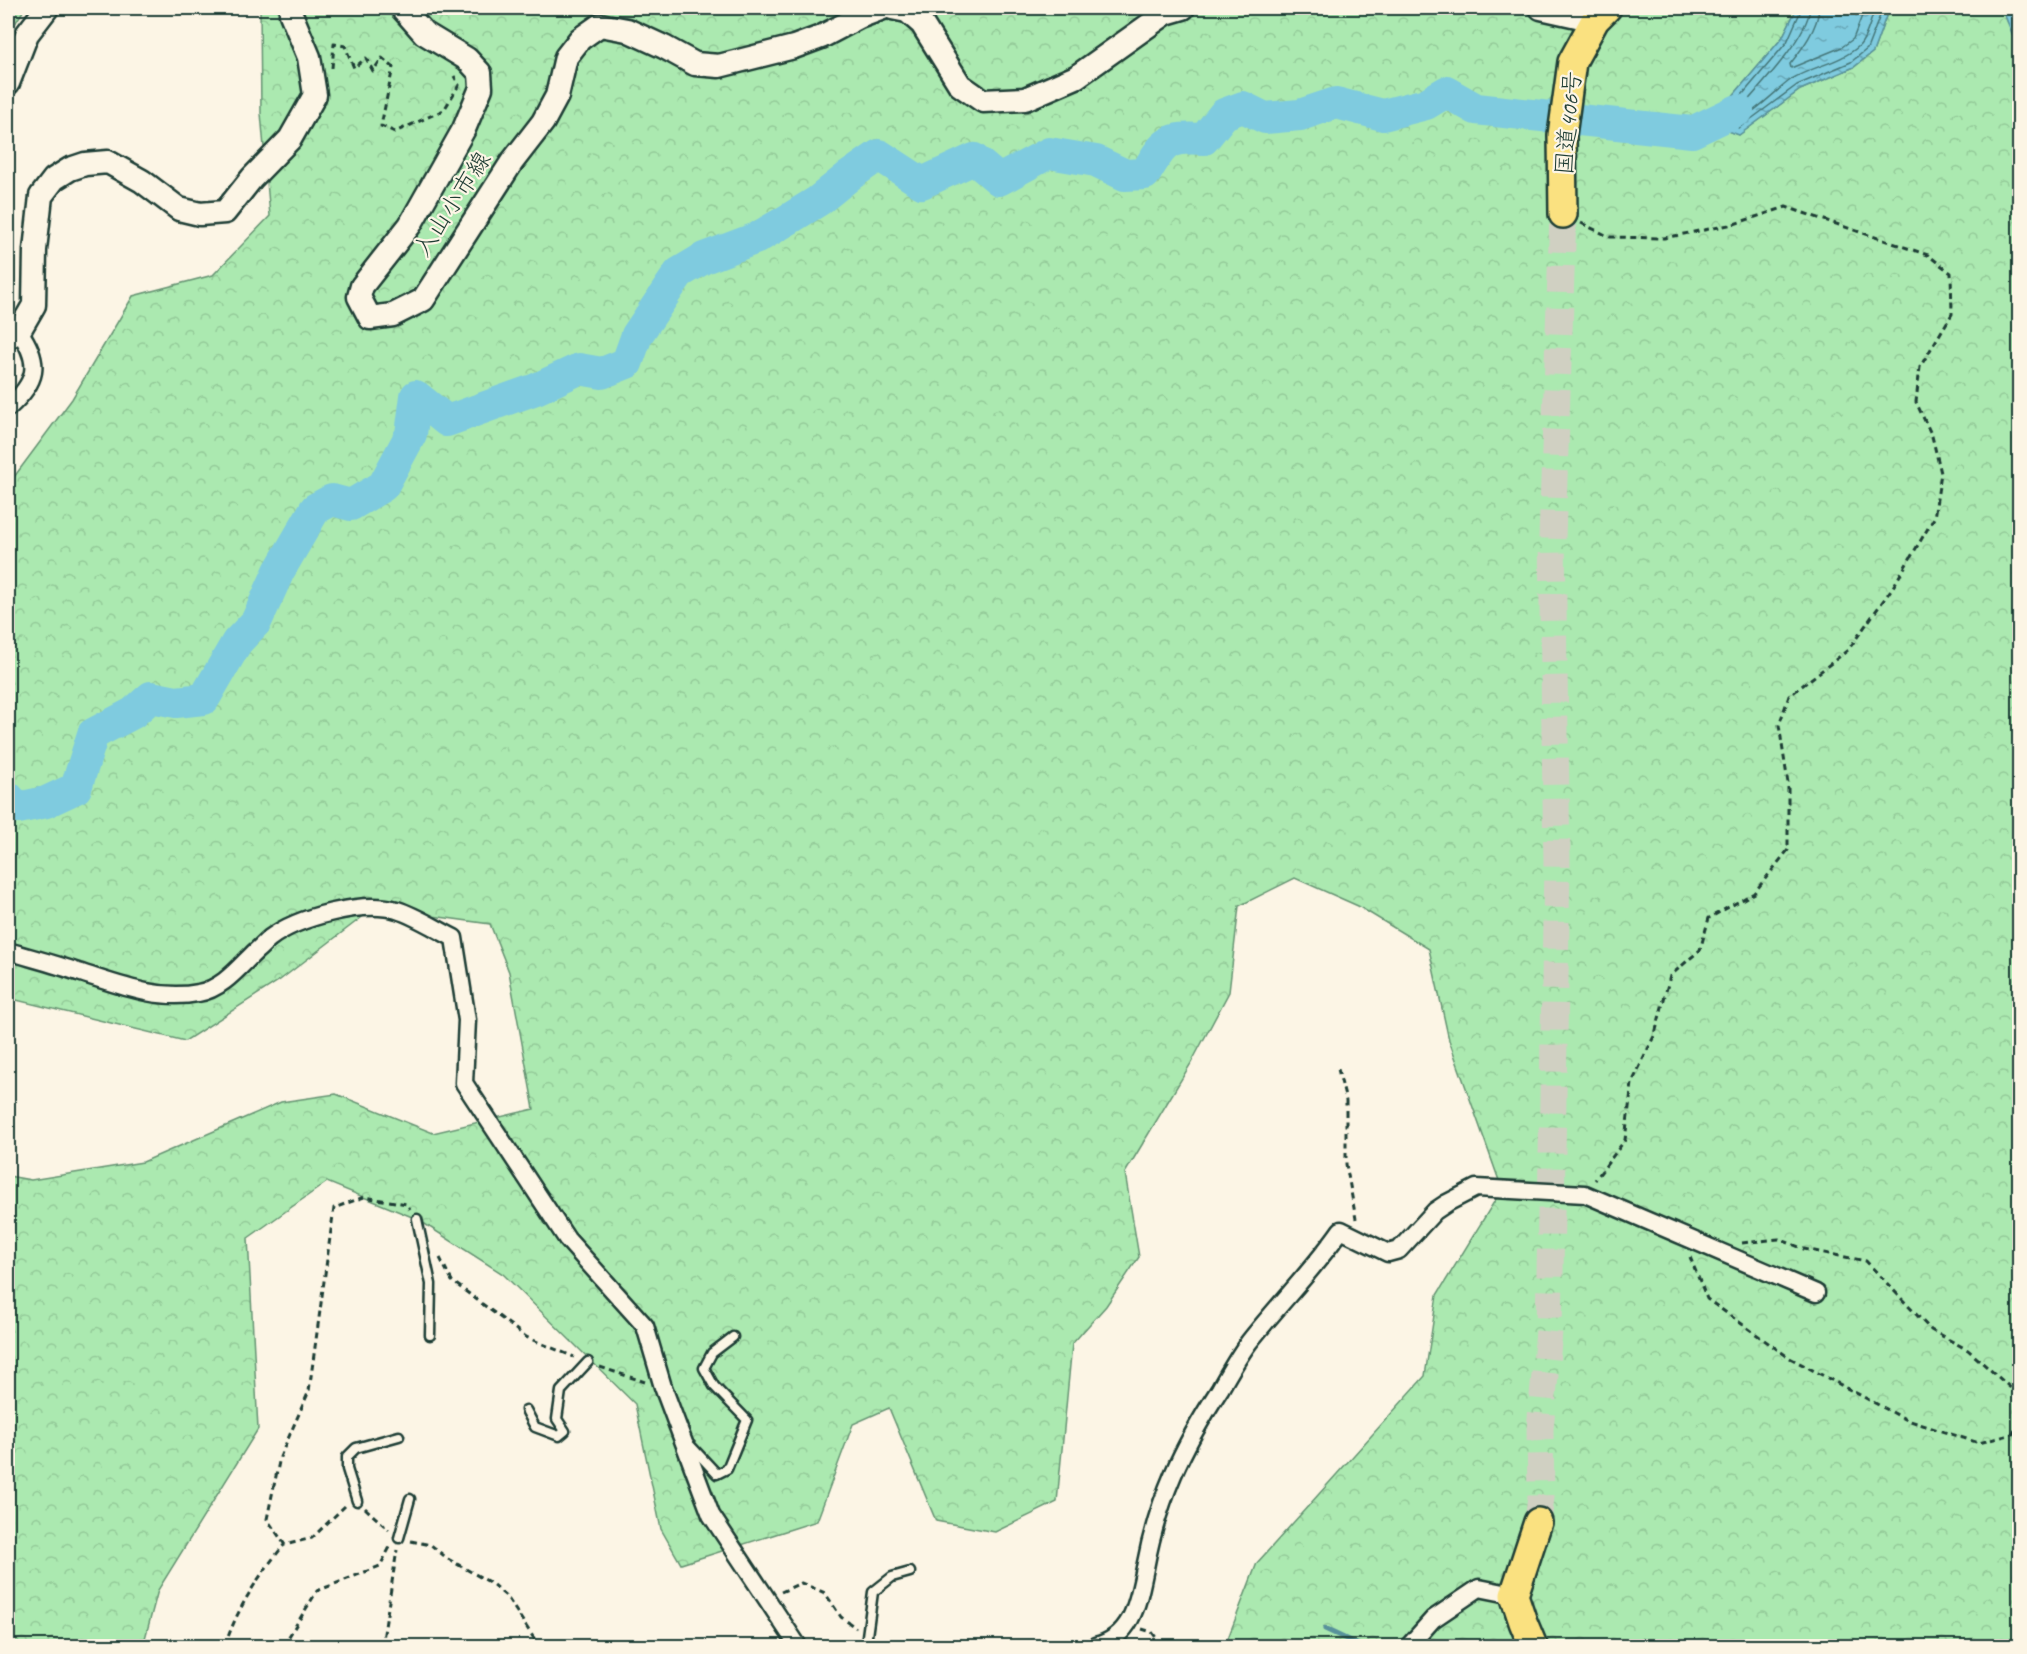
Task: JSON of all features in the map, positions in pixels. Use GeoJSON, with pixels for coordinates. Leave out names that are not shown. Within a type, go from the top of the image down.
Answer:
{"type":"FeatureCollection","features":[{"type":"Feature","properties":{"kind":"highway","name":"国道406号"},"geometry":{"type":"LineString","coordinates":[[1563,214],[1562,135],[1572,62],[1601,14]]}},
{"type":"Feature","properties":{"kind":"highway"},"geometry":{"type":"LineString","coordinates":[[1533,1647],[1514,1595],[1538,1522]]}},
{"type":"Feature","properties":{"kind":"main road"},"geometry":{"type":"LineString","coordinates":[[8,83],[27,34],[47,8]]}},
{"type":"Feature","properties":{"kind":"main road"},"geometry":{"type":"LineString","coordinates":[[13,334],[34,305],[35,250],[41,196],[54,178],[85,164],[108,162],[142,181],[179,209],[201,214],[225,212],[252,178],[290,139],[315,94],[309,57],[291,14],[291,8]]}},
{"type":"Feature","properties":{"kind":"main road","name":"入山小市線"},"geometry":{"type":"LineString","coordinates":[[402,8],[424,33],[467,59],[480,73],[481,88],[464,129],[410,225],[362,286],[359,297],[370,318],[393,315],[423,300],[512,162],[543,122],[557,96],[566,57],[580,39],[600,25],[627,30],[695,64],[719,66],[794,47],[883,8]]}},
{"type":"Feature","properties":{"kind":"main road"},"geometry":{"type":"LineString","coordinates":[[892,8],[907,11],[922,24],[960,85],[983,101],[1025,99],[1076,77],[1166,13],[1183,8]]}},
{"type":"Feature","properties":{"kind":"main road"},"geometry":{"type":"LineString","coordinates":[[1541,8],[1601,14]]}},
{"type":"Feature","properties":{"kind":"street"},"geometry":{"type":"LineString","coordinates":[[8,408],[30,385],[34,359],[13,334]]}},
{"type":"Feature","properties":{"kind":"street"},"geometry":{"type":"LineString","coordinates":[[8,951],[152,994],[180,994],[200,993],[217,986],[232,975],[270,938],[295,925],[330,913],[381,907],[396,910],[414,916],[454,938],[467,1020],[464,1083],[567,1239],[645,1326],[663,1387],[711,1515],[798,1647]]}},
{"type":"Feature","properties":{"kind":"street"},"geometry":{"type":"LineString","coordinates":[[1095,1647],[1108,1643],[1129,1625],[1140,1594],[1151,1533],[1161,1500],[1180,1456],[1211,1402],[1247,1344],[1324,1255],[1341,1230],[1388,1254],[1399,1250],[1435,1211],[1476,1188],[1585,1194],[1816,1293]]}},
{"type":"Feature","properties":{"kind":"street"},"geometry":{"type":"LineString","coordinates":[[1409,1647],[1433,1619],[1479,1588],[1514,1595]]}},
{"type":"Feature","properties":{"kind":"lane"},"geometry":{"type":"LineString","coordinates":[[417,1219],[431,1284],[430,1335]]}},
{"type":"Feature","properties":{"kind":"lane"},"geometry":{"type":"LineString","coordinates":[[681,1435],[717,1474],[727,1469],[747,1420],[714,1386],[704,1368],[712,1353],[733,1337]]}},
{"type":"Feature","properties":{"kind":"lane"},"geometry":{"type":"LineString","coordinates":[[526,1410],[535,1427],[559,1436],[565,1431],[557,1419],[561,1391],[588,1362]]}},
{"type":"Feature","properties":{"kind":"lane"},"geometry":{"type":"LineString","coordinates":[[357,1501],[347,1469],[347,1457],[356,1448],[399,1436]]}},
{"type":"Feature","properties":{"kind":"lane"},"geometry":{"type":"LineString","coordinates":[[399,1538],[410,1499]]}},
{"type":"Feature","properties":{"kind":"lane"},"geometry":{"type":"LineString","coordinates":[[867,1636],[873,1592],[892,1577],[910,1572]]}},
{"type":"Feature","properties":{"kind":"path"},"geometry":{"type":"LineString","coordinates":[[701,8],[705,12],[719,8]]}},
{"type":"Feature","properties":{"kind":"path"},"geometry":{"type":"LineString","coordinates":[[771,8],[844,10],[859,17]]}},
{"type":"Feature","properties":{"kind":"path"},"geometry":{"type":"LineString","coordinates":[[315,94],[330,88],[334,44],[345,46],[354,68],[366,58],[373,71],[382,58],[393,67],[381,126],[395,132],[444,110],[459,84],[449,68]]}},
{"type":"Feature","properties":{"kind":"path"},"geometry":{"type":"LineString","coordinates":[[1563,214],[1610,237],[1664,238],[1734,224],[1786,207],[1928,255],[1951,273],[1952,314],[1920,367],[1916,402],[1932,436],[1941,473],[1934,518],[1893,587],[1848,650],[1789,696],[1779,725],[1788,783],[1788,850],[1754,893],[1709,918],[1700,950],[1670,976],[1655,1034],[1632,1083],[1624,1140],[1585,1194]]}},
{"type":"Feature","properties":{"kind":"path"},"geometry":{"type":"LineString","coordinates":[[1338,1069],[1346,1101],[1346,1164],[1360,1238]]}},
{"type":"Feature","properties":{"kind":"path"},"geometry":{"type":"LineString","coordinates":[[285,1545],[267,1519],[280,1457],[309,1391],[334,1208],[364,1197],[407,1204],[417,1219]]}},
{"type":"Feature","properties":{"kind":"path"},"geometry":{"type":"LineString","coordinates":[[1681,1235],[1707,1299],[1788,1357],[1907,1420],[1979,1443],[2013,1434],[2019,1415],[2013,1390],[1968,1350],[1931,1330],[1866,1261],[1804,1249],[1779,1239],[1743,1243],[1722,1253]]}},
{"type":"Feature","properties":{"kind":"path"},"geometry":{"type":"LineString","coordinates":[[436,1251],[452,1281],[526,1337],[614,1373],[663,1387]]}},
{"type":"Feature","properties":{"kind":"path"},"geometry":{"type":"LineString","coordinates":[[225,1647],[231,1628],[261,1573],[285,1545],[312,1538],[349,1503],[357,1501],[399,1538],[431,1545],[448,1559],[490,1583],[507,1597],[537,1643],[543,1647]]}},
{"type":"Feature","properties":{"kind":"path"},"geometry":{"type":"LineString","coordinates":[[283,1647],[317,1591],[380,1566],[392,1543],[399,1538]]}},
{"type":"Feature","properties":{"kind":"path"},"geometry":{"type":"LineString","coordinates":[[382,1647],[399,1538]]}},
{"type":"Feature","properties":{"kind":"path"},"geometry":{"type":"LineString","coordinates":[[767,1600],[786,1588],[801,1583],[825,1593],[841,1617],[867,1636]]}},
{"type":"Feature","properties":{"kind":"path"},"geometry":{"type":"LineString","coordinates":[[1129,1625],[1152,1632],[1162,1647]]}},
{"type":"Feature","properties":{"kind":"green space"},"geometry":{"type":"Polygon","coordinates":[[[8,8],[25,8],[8,35],[8,8]]]}},
{"type":"Feature","properties":{"kind":"green space"},"geometry":{"type":"Polygon","coordinates":[[[260,8],[1797,8],[1782,38],[1726,104],[1699,124],[1718,127],[1739,135],[1800,90],[1854,67],[1873,52],[1889,8],[2002,8],[2020,51],[2019,1646],[1225,1646],[1257,1563],[1425,1376],[1437,1295],[1502,1189],[1449,1040],[1429,949],[1358,906],[1295,878],[1239,906],[1229,992],[1190,1065],[1125,1173],[1139,1257],[1106,1306],[1072,1344],[1057,1502],[995,1532],[936,1521],[889,1408],[853,1424],[817,1521],[681,1564],[661,1529],[635,1404],[503,1274],[417,1219],[327,1182],[248,1238],[258,1429],[158,1590],[143,1646],[8,1646],[8,1176],[31,1180],[143,1162],[281,1102],[336,1094],[433,1133],[534,1109],[509,972],[490,924],[374,908],[280,980],[185,1041],[8,998],[8,485],[72,399],[133,296],[213,275],[270,216],[261,113],[260,8]]]}},
{"type":"Feature","properties":{"kind":"water"},"geometry":{"type":"Polygon","coordinates":[[[1797,8],[1889,8],[1873,52],[1854,67],[1800,90],[1739,135],[1718,127],[1699,134],[1699,124],[1726,104],[1782,38],[1797,8]]]}},
{"type":"Feature","properties":{"kind":"water"},"geometry":{"type":"Polygon","coordinates":[[[2002,8],[2019,8],[2019,51],[2002,8]]]}},
{"type":"Feature","properties":{"kind":"waterway"},"geometry":{"type":"LineString","coordinates":[[8,797],[18,808],[46,802],[76,788],[93,734],[133,713],[151,697],[176,702],[204,699],[237,642],[256,622],[279,571],[315,509],[332,500],[351,505],[383,486],[411,434],[416,396],[447,421],[536,389],[579,369],[602,373],[627,363],[637,335],[679,273],[704,258],[757,238],[818,201],[879,155],[922,183],[974,159],[999,180],[1049,153],[1096,161],[1125,175],[1145,174],[1167,144],[1181,139],[1204,139],[1224,114],[1243,107],[1265,118],[1300,115],[1336,103],[1383,115],[1426,104],[1446,92],[1476,109],[1692,132],[1738,110]]}},
{"type":"Feature","properties":{"kind":"waterway"},"geometry":{"type":"LineString","coordinates":[[1325,1629],[1361,1646]]}},
{"type":"Feature","properties":{"kind":"tunnel"},"geometry":{"type":"LineString","coordinates":[[1538,1522],[1541,1497],[1540,1429],[1549,1331],[1557,863],[1552,539],[1563,214]]}}]}
